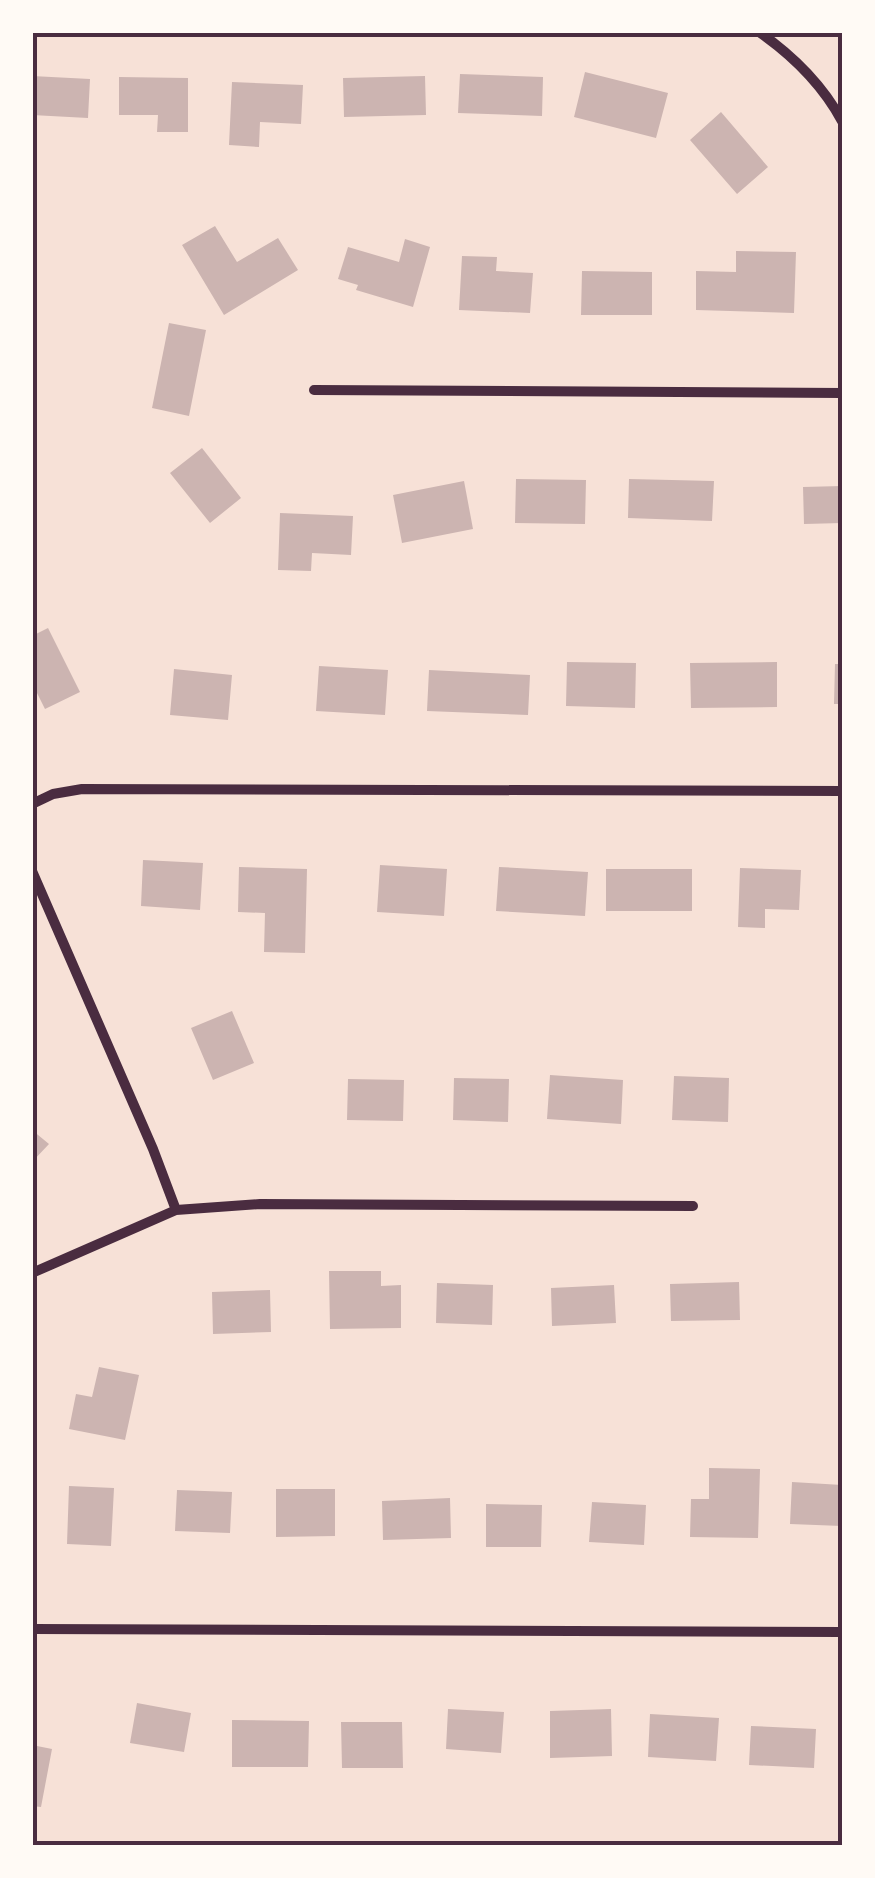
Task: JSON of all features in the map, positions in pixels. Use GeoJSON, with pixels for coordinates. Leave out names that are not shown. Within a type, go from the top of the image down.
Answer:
{"type":"FeatureCollection","features":[{"type":"Feature","properties":{"kind":"street"},"geometry":{"type":"LineString","coordinates":[[759,32],[805,71],[842,121]]}},
{"type":"Feature","properties":{"kind":"street"},"geometry":{"type":"LineString","coordinates":[[314,390],[842,393]]}},
{"type":"Feature","properties":{"kind":"street"},"geometry":{"type":"LineString","coordinates":[[32,804],[53,794],[82,789],[842,791]]}},
{"type":"Feature","properties":{"kind":"street"},"geometry":{"type":"LineString","coordinates":[[32,871],[153,1148],[176,1210]]}},
{"type":"Feature","properties":{"kind":"street"},"geometry":{"type":"LineString","coordinates":[[32,1273],[176,1210],[260,1204],[694,1206]]}},
{"type":"Feature","properties":{"kind":"street"},"geometry":{"type":"LineString","coordinates":[[32,1629],[842,1632]]}},
{"type":"Feature","properties":{"kind":"building"},"geometry":{"type":"Polygon","coordinates":[[[585,72],[668,93],[656,138],[574,117],[585,72]]]}},
{"type":"Feature","properties":{"kind":"building"},"geometry":{"type":"Polygon","coordinates":[[[460,74],[543,77],[542,116],[458,113],[460,74]]]}},
{"type":"Feature","properties":{"kind":"building"},"geometry":{"type":"Polygon","coordinates":[[[32,76],[90,79],[88,118],[32,115],[32,76]]]}},
{"type":"Feature","properties":{"kind":"building"},"geometry":{"type":"Polygon","coordinates":[[[425,76],[426,115],[344,117],[343,78],[425,76]]]}},
{"type":"Feature","properties":{"kind":"building"},"geometry":{"type":"Polygon","coordinates":[[[119,77],[188,78],[188,132],[157,132],[158,115],[119,115],[119,77]]]}},
{"type":"Feature","properties":{"kind":"building"},"geometry":{"type":"Polygon","coordinates":[[[232,82],[303,85],[301,124],[260,122],[259,147],[229,145],[232,82]]]}},
{"type":"Feature","properties":{"kind":"building"},"geometry":{"type":"Polygon","coordinates":[[[721,112],[768,167],[737,194],[690,140],[721,112]]]}},
{"type":"Feature","properties":{"kind":"building"},"geometry":{"type":"Polygon","coordinates":[[[215,226],[237,262],[278,238],[298,270],[224,315],[182,245],[215,226]]]}},
{"type":"Feature","properties":{"kind":"building"},"geometry":{"type":"Polygon","coordinates":[[[405,239],[430,247],[413,307],[356,290],[358,285],[338,279],[348,247],[399,262],[405,239]]]}},
{"type":"Feature","properties":{"kind":"building"},"geometry":{"type":"Polygon","coordinates":[[[736,251],[796,252],[794,313],[696,310],[696,271],[736,272],[736,251]]]}},
{"type":"Feature","properties":{"kind":"building"},"geometry":{"type":"Polygon","coordinates":[[[462,256],[497,257],[496,271],[533,273],[530,313],[459,310],[462,256]]]}},
{"type":"Feature","properties":{"kind":"building"},"geometry":{"type":"Polygon","coordinates":[[[582,271],[652,272],[652,315],[581,315],[582,271]]]}},
{"type":"Feature","properties":{"kind":"building"},"geometry":{"type":"Polygon","coordinates":[[[169,323],[206,330],[189,416],[152,408],[169,323]]]}},
{"type":"Feature","properties":{"kind":"building"},"geometry":{"type":"Polygon","coordinates":[[[202,448],[241,498],[210,523],[170,473],[202,448]]]}},
{"type":"Feature","properties":{"kind":"building"},"geometry":{"type":"Polygon","coordinates":[[[516,479],[586,480],[585,524],[515,523],[516,479]]]}},
{"type":"Feature","properties":{"kind":"building"},"geometry":{"type":"Polygon","coordinates":[[[629,479],[714,481],[712,521],[628,518],[629,479]]]}},
{"type":"Feature","properties":{"kind":"building"},"geometry":{"type":"Polygon","coordinates":[[[464,481],[473,529],[402,543],[393,495],[464,481]]]}},
{"type":"Feature","properties":{"kind":"building"},"geometry":{"type":"Polygon","coordinates":[[[842,486],[842,523],[804,524],[803,487],[842,486]]]}},
{"type":"Feature","properties":{"kind":"building"},"geometry":{"type":"Polygon","coordinates":[[[280,513],[353,516],[351,555],[312,553],[311,571],[278,570],[280,513]]]}},
{"type":"Feature","properties":{"kind":"building"},"geometry":{"type":"Polygon","coordinates":[[[48,628],[80,692],[45,709],[32,683],[32,636],[48,628]]]}},
{"type":"Feature","properties":{"kind":"building"},"geometry":{"type":"Polygon","coordinates":[[[567,662],[636,663],[635,708],[566,706],[567,662]]]}},
{"type":"Feature","properties":{"kind":"building"},"geometry":{"type":"Polygon","coordinates":[[[777,662],[777,707],[691,708],[690,663],[777,662]]]}},
{"type":"Feature","properties":{"kind":"building"},"geometry":{"type":"Polygon","coordinates":[[[835,664],[842,664],[842,704],[834,704],[835,664]]]}},
{"type":"Feature","properties":{"kind":"building"},"geometry":{"type":"Polygon","coordinates":[[[319,666],[388,670],[385,715],[316,711],[319,666]]]}},
{"type":"Feature","properties":{"kind":"building"},"geometry":{"type":"Polygon","coordinates":[[[174,669],[232,675],[228,720],[170,715],[174,669]]]}},
{"type":"Feature","properties":{"kind":"building"},"geometry":{"type":"Polygon","coordinates":[[[429,670],[530,675],[528,715],[427,711],[429,670]]]}},
{"type":"Feature","properties":{"kind":"building"},"geometry":{"type":"Polygon","coordinates":[[[143,860],[203,863],[200,910],[141,906],[143,860]]]}},
{"type":"Feature","properties":{"kind":"building"},"geometry":{"type":"Polygon","coordinates":[[[380,865],[447,869],[444,916],[377,912],[380,865]]]}},
{"type":"Feature","properties":{"kind":"building"},"geometry":{"type":"Polygon","coordinates":[[[239,867],[307,869],[305,953],[264,952],[265,913],[238,912],[239,867]]]}},
{"type":"Feature","properties":{"kind":"building"},"geometry":{"type":"Polygon","coordinates":[[[499,867],[588,872],[585,916],[496,911],[499,867]]]}},
{"type":"Feature","properties":{"kind":"building"},"geometry":{"type":"Polygon","coordinates":[[[740,868],[801,870],[799,910],[765,909],[765,928],[738,927],[740,868]]]}},
{"type":"Feature","properties":{"kind":"building"},"geometry":{"type":"Polygon","coordinates":[[[606,869],[692,869],[692,911],[606,911],[606,869]]]}},
{"type":"Feature","properties":{"kind":"building"},"geometry":{"type":"Polygon","coordinates":[[[232,1011],[254,1063],[213,1080],[191,1028],[232,1011]]]}},
{"type":"Feature","properties":{"kind":"building"},"geometry":{"type":"Polygon","coordinates":[[[550,1075],[623,1080],[621,1124],[547,1119],[550,1075]]]}},
{"type":"Feature","properties":{"kind":"building"},"geometry":{"type":"Polygon","coordinates":[[[674,1076],[729,1078],[728,1122],[672,1120],[674,1076]]]}},
{"type":"Feature","properties":{"kind":"building"},"geometry":{"type":"Polygon","coordinates":[[[454,1078],[509,1079],[508,1122],[453,1120],[454,1078]]]}},
{"type":"Feature","properties":{"kind":"building"},"geometry":{"type":"Polygon","coordinates":[[[348,1079],[404,1080],[403,1121],[347,1120],[348,1079]]]}},
{"type":"Feature","properties":{"kind":"building"},"geometry":{"type":"Polygon","coordinates":[[[32,1130],[49,1144],[32,1162],[32,1130]]]}},
{"type":"Feature","properties":{"kind":"building"},"geometry":{"type":"Polygon","coordinates":[[[329,1271],[381,1271],[381,1286],[401,1285],[401,1328],[330,1329],[329,1271]]]}},
{"type":"Feature","properties":{"kind":"building"},"geometry":{"type":"Polygon","coordinates":[[[739,1282],[740,1320],[671,1321],[670,1284],[739,1282]]]}},
{"type":"Feature","properties":{"kind":"building"},"geometry":{"type":"Polygon","coordinates":[[[437,1283],[493,1285],[492,1325],[436,1323],[437,1283]]]}},
{"type":"Feature","properties":{"kind":"building"},"geometry":{"type":"Polygon","coordinates":[[[614,1285],[616,1323],[552,1326],[551,1288],[614,1285]]]}},
{"type":"Feature","properties":{"kind":"building"},"geometry":{"type":"Polygon","coordinates":[[[270,1290],[271,1332],[213,1334],[212,1292],[270,1290]]]}},
{"type":"Feature","properties":{"kind":"building"},"geometry":{"type":"Polygon","coordinates":[[[99,1367],[139,1375],[125,1440],[69,1429],[76,1394],[92,1397],[99,1367]]]}},
{"type":"Feature","properties":{"kind":"building"},"geometry":{"type":"Polygon","coordinates":[[[709,1468],[760,1469],[758,1538],[690,1537],[691,1499],[709,1499],[709,1468]]]}},
{"type":"Feature","properties":{"kind":"building"},"geometry":{"type":"Polygon","coordinates":[[[792,1482],[842,1485],[842,1526],[790,1524],[792,1482]]]}},
{"type":"Feature","properties":{"kind":"building"},"geometry":{"type":"Polygon","coordinates":[[[69,1486],[114,1488],[111,1546],[67,1544],[69,1486]]]}},
{"type":"Feature","properties":{"kind":"building"},"geometry":{"type":"Polygon","coordinates":[[[276,1489],[335,1489],[335,1536],[276,1537],[276,1489]]]}},
{"type":"Feature","properties":{"kind":"building"},"geometry":{"type":"Polygon","coordinates":[[[177,1490],[232,1492],[230,1533],[175,1531],[177,1490]]]}},
{"type":"Feature","properties":{"kind":"building"},"geometry":{"type":"Polygon","coordinates":[[[450,1498],[451,1538],[383,1540],[382,1501],[450,1498]]]}},
{"type":"Feature","properties":{"kind":"building"},"geometry":{"type":"Polygon","coordinates":[[[592,1502],[646,1505],[644,1545],[589,1542],[592,1502]]]}},
{"type":"Feature","properties":{"kind":"building"},"geometry":{"type":"Polygon","coordinates":[[[486,1504],[542,1505],[541,1547],[486,1547],[486,1504]]]}},
{"type":"Feature","properties":{"kind":"building"},"geometry":{"type":"Polygon","coordinates":[[[137,1703],[191,1713],[184,1752],[130,1743],[137,1703]]]}},
{"type":"Feature","properties":{"kind":"building"},"geometry":{"type":"Polygon","coordinates":[[[448,1709],[504,1712],[501,1753],[446,1749],[448,1709]]]}},
{"type":"Feature","properties":{"kind":"building"},"geometry":{"type":"Polygon","coordinates":[[[611,1709],[612,1756],[550,1758],[550,1711],[611,1709]]]}},
{"type":"Feature","properties":{"kind":"building"},"geometry":{"type":"Polygon","coordinates":[[[650,1714],[719,1718],[716,1761],[648,1757],[650,1714]]]}},
{"type":"Feature","properties":{"kind":"building"},"geometry":{"type":"Polygon","coordinates":[[[232,1720],[309,1721],[308,1767],[232,1767],[232,1720]]]}},
{"type":"Feature","properties":{"kind":"building"},"geometry":{"type":"Polygon","coordinates":[[[341,1722],[402,1722],[403,1768],[342,1768],[341,1722]]]}},
{"type":"Feature","properties":{"kind":"building"},"geometry":{"type":"Polygon","coordinates":[[[751,1726],[816,1729],[814,1768],[749,1765],[751,1726]]]}},
{"type":"Feature","properties":{"kind":"building"},"geometry":{"type":"Polygon","coordinates":[[[32,1745],[52,1749],[41,1807],[32,1806],[32,1745]]]}}]}
